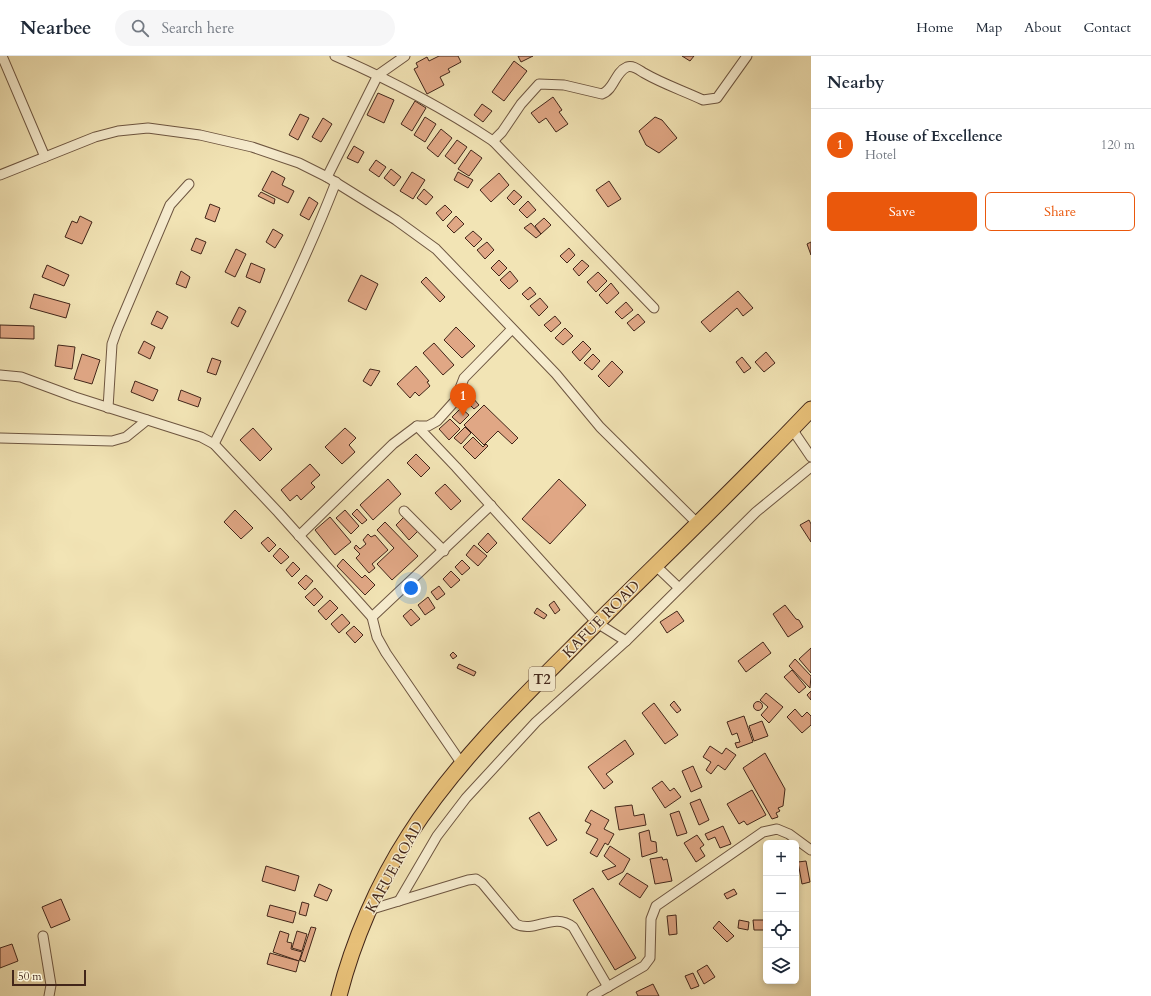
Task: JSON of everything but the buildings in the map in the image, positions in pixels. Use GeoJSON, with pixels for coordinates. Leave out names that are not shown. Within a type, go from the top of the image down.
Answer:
{"type":"FeatureCollection","features":[{"type":"Feature","properties":{"kind":"highway","name":"KAFUE ROAD"},"geometry":{"type":"LineString","coordinates":[[339,996],[349,958],[369,910],[410,834],[462,764],[554,666],[811,409]]}},
{"type":"Feature","properties":{"kind":"street"},"geometry":{"type":"LineString","coordinates":[[2,56],[45,157]]}},
{"type":"Feature","properties":{"kind":"street"},"geometry":{"type":"LineString","coordinates":[[335,56],[378,75],[460,119],[494,141],[542,194],[654,308]]}},
{"type":"Feature","properties":{"kind":"street"},"geometry":{"type":"LineString","coordinates":[[328,176],[378,75],[404,56]]}},
{"type":"Feature","properties":{"kind":"street"},"geometry":{"type":"LineString","coordinates":[[494,141],[521,104],[539,84],[564,85],[602,94],[608,91],[620,72],[627,67],[632,66],[656,80],[704,100],[711,101],[718,98],[747,56]]}},
{"type":"Feature","properties":{"kind":"street"},"geometry":{"type":"LineString","coordinates":[[0,175],[110,133],[148,128],[200,135],[252,147],[299,163],[328,176],[396,220],[431,245],[556,374],[600,427],[697,523]]}},
{"type":"Feature","properties":{"kind":"street"},"geometry":{"type":"LineString","coordinates":[[214,444],[283,306],[315,237],[336,182]]}},
{"type":"Feature","properties":{"kind":"street"},"geometry":{"type":"LineString","coordinates":[[108,408],[112,344],[116,330],[170,205],[190,184]]}},
{"type":"Feature","properties":{"kind":"street"},"geometry":{"type":"LineString","coordinates":[[299,536],[393,444],[417,426],[428,426],[437,421],[455,401],[464,378],[512,329]]}},
{"type":"Feature","properties":{"kind":"street"},"geometry":{"type":"LineString","coordinates":[[0,375],[21,377],[108,408],[201,437],[214,444],[372,617],[377,637],[386,653],[462,764]]}},
{"type":"Feature","properties":{"kind":"street"},"geometry":{"type":"LineString","coordinates":[[0,438],[112,441],[126,437],[147,420]]}},
{"type":"Feature","properties":{"kind":"street"},"geometry":{"type":"LineString","coordinates":[[417,426],[491,505],[597,623],[626,641]]}},
{"type":"Feature","properties":{"kind":"street"},"geometry":{"type":"LineString","coordinates":[[792,429],[811,457]]}},
{"type":"Feature","properties":{"kind":"street"},"geometry":{"type":"LineString","coordinates":[[399,901],[437,836],[466,798],[536,722],[626,641],[756,512],[811,467]]}},
{"type":"Feature","properties":{"kind":"street"},"geometry":{"type":"LineString","coordinates":[[372,617],[444,551],[491,505]]}},
{"type":"Feature","properties":{"kind":"street"},"geometry":{"type":"LineString","coordinates":[[404,511],[444,551]]}},
{"type":"Feature","properties":{"kind":"street"},"geometry":{"type":"LineString","coordinates":[[655,565],[679,588]]}},
{"type":"Feature","properties":{"kind":"street"},"geometry":{"type":"LineString","coordinates":[[592,996],[637,972],[650,958],[651,919],[656,906],[763,832],[777,829],[789,834],[811,850]]}},
{"type":"Feature","properties":{"kind":"street"},"geometry":{"type":"LineString","coordinates":[[369,910],[476,879],[482,883],[516,924],[522,927],[558,920],[566,922],[573,927],[608,987]]}},
{"type":"Feature","properties":{"kind":"street"},"geometry":{"type":"LineString","coordinates":[[43,936],[51,985],[49,996]]}},
{"type":"Feature","properties":{"kind":"place","name":"House of Excellence"},"geometry":{"type":"Point","coordinates":[463,416]}}]}
